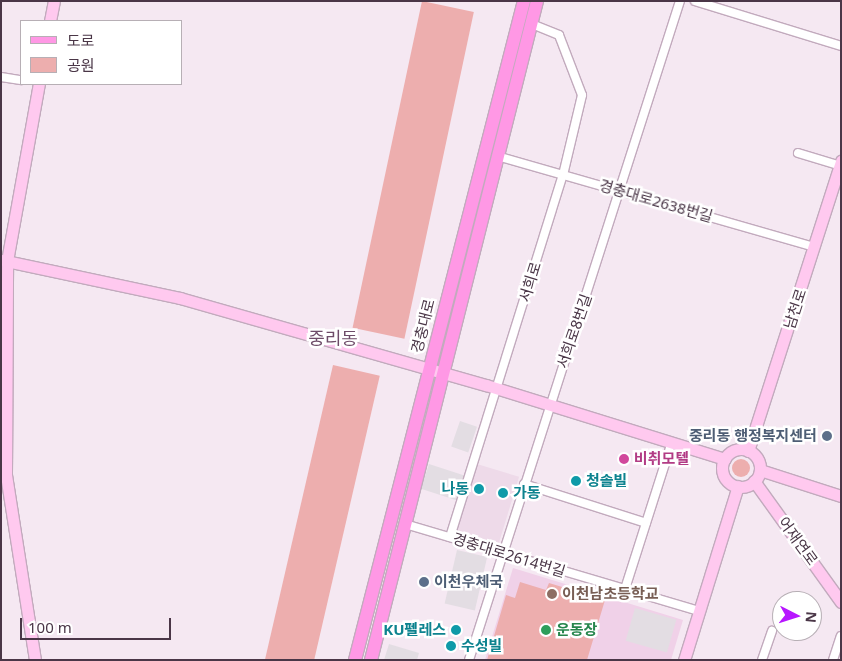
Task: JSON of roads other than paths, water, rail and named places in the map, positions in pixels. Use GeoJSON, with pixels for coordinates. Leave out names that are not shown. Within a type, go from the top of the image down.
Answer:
{"type":"FeatureCollection","features":[{"type":"Feature","properties":{"kind":"main road","name":"경충대로"},"geometry":{"type":"LineString","coordinates":[[356,660],[524,1]]}},
{"type":"Feature","properties":{"kind":"main road"},"geometry":{"type":"LineString","coordinates":[[371,660],[537,1]]}},
{"type":"Feature","properties":{"kind":"street"},"geometry":{"type":"LineString","coordinates":[[50,20],[54,1]]}},
{"type":"Feature","properties":{"kind":"street","name":"서희로8번길"},"geometry":{"type":"LineString","coordinates":[[469,660],[549,404],[622,191],[680,1]]}},
{"type":"Feature","properties":{"kind":"street"},"geometry":{"type":"LineString","coordinates":[[696,1],[841,46]]}},
{"type":"Feature","properties":{"kind":"street","name":"서희로"},"geometry":{"type":"LineString","coordinates":[[450,537],[563,175],[582,86],[559,35],[532,24]]}},
{"type":"Feature","properties":{"kind":"street"},"geometry":{"type":"LineString","coordinates":[[1,77],[20,80]]}},
{"type":"Feature","properties":{"kind":"street"},"geometry":{"type":"LineString","coordinates":[[35,660],[6,474],[4,261],[40,85]]}},
{"type":"Feature","properties":{"kind":"street","name":"남천로"},"geometry":{"type":"LineString","coordinates":[[748,451],[815,247],[840,164],[798,153]]}},
{"type":"Feature","properties":{"kind":"street","name":"경충대로2638번길"},"geometry":{"type":"LineString","coordinates":[[497,156],[815,247]]}},
{"type":"Feature","properties":{"kind":"street"},"geometry":{"type":"LineString","coordinates":[[4,261],[180,298],[498,388],[725,459]]}},
{"type":"Feature","properties":{"kind":"street"},"geometry":{"type":"LineString","coordinates":[[625,589],[672,442]]}},
{"type":"Feature","properties":{"kind":"street"},"geometry":{"type":"LineString","coordinates":[[738,486],[724,476],[725,459],[735,450],[748,451],[757,458],[757,476]]}},
{"type":"Feature","properties":{"kind":"street"},"geometry":{"type":"LineString","coordinates":[[684,660],[738,486],[757,476],[841,496]]}},
{"type":"Feature","properties":{"kind":"street","name":"어재연로"},"geometry":{"type":"LineString","coordinates":[[757,476],[841,602]]}},
{"type":"Feature","properties":{"kind":"street"},"geometry":{"type":"LineString","coordinates":[[524,484],[646,523]]}},
{"type":"Feature","properties":{"kind":"street","name":"경충대로2614번길"},"geometry":{"type":"LineString","coordinates":[[405,524],[699,611]]}},
{"type":"Feature","properties":{"kind":"street"},"geometry":{"type":"LineString","coordinates":[[762,660],[772,631]]}},
{"type":"Feature","properties":{"kind":"street"},"geometry":{"type":"LineString","coordinates":[[833,660],[841,636]]}},
{"type":"Feature","properties":{"kind":"place","name":"중리동 행정복지센터"},"geometry":{"type":"Point","coordinates":[827,436]}},
{"type":"Feature","properties":{"kind":"place","name":"비취모텔"},"geometry":{"type":"Point","coordinates":[624,459]}},
{"type":"Feature","properties":{"kind":"place","name":"청솔빌"},"geometry":{"type":"Point","coordinates":[576,481]}},
{"type":"Feature","properties":{"kind":"place","name":"나동"},"geometry":{"type":"Point","coordinates":[479,489]}},
{"type":"Feature","properties":{"kind":"place","name":"가동"},"geometry":{"type":"Point","coordinates":[503,493]}},
{"type":"Feature","properties":{"kind":"place","name":"이천우체국"},"geometry":{"type":"Point","coordinates":[424,582]}},
{"type":"Feature","properties":{"kind":"place","name":"이천남초등학교"},"geometry":{"type":"Point","coordinates":[552,594]}},
{"type":"Feature","properties":{"kind":"place","name":"KU펠레스"},"geometry":{"type":"Point","coordinates":[456,630]}},
{"type":"Feature","properties":{"kind":"place","name":"운동장"},"geometry":{"type":"Point","coordinates":[546,630]}},
{"type":"Feature","properties":{"kind":"place","name":"수성빌"},"geometry":{"type":"Point","coordinates":[451,646]}},
{"type":"Feature","properties":{"kind":"district","name":"중리동"},"geometry":{"type":"Point","coordinates":[333,338]}}]}
